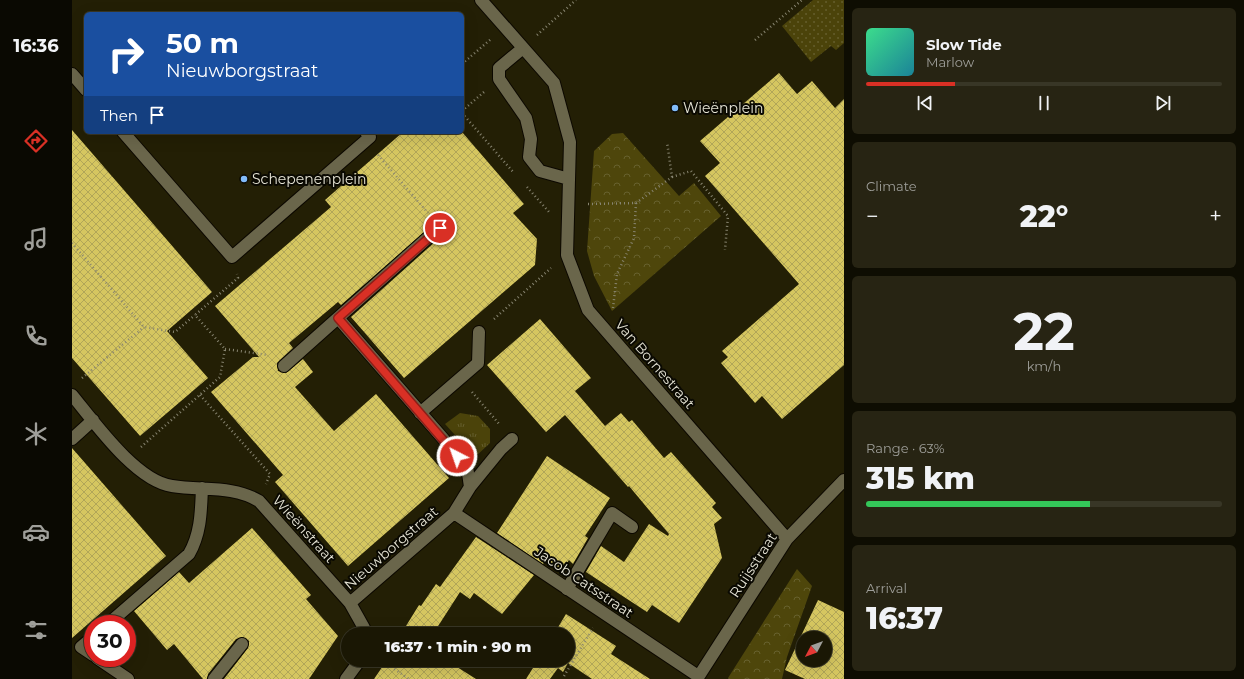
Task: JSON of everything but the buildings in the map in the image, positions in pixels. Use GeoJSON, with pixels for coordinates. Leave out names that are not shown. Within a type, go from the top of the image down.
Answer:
{"type":"FeatureCollection","features":[{"type":"Feature","properties":{"kind":"street","name":"Van Bornestraat"},"geometry":{"type":"LineString","coordinates":[[481,0],[554,83],[570,142],[567,255],[588,310],[787,539]]}},
{"type":"Feature","properties":{"kind":"street"},"geometry":{"type":"LineString","coordinates":[[523,48],[499,68],[500,79],[526,118],[530,139],[529,157],[540,171],[569,179]]}},
{"type":"Feature","properties":{"kind":"street"},"geometry":{"type":"LineString","coordinates":[[72,74],[84,88]]}},
{"type":"Feature","properties":{"kind":"street"},"geometry":{"type":"LineString","coordinates":[[125,134],[232,257],[366,136]]}},
{"type":"Feature","properties":{"kind":"street"},"geometry":{"type":"LineString","coordinates":[[288,362],[440,228]]}},
{"type":"Feature","properties":{"kind":"street"},"geometry":{"type":"LineString","coordinates":[[338,318],[467,466],[470,487]]}},
{"type":"Feature","properties":{"kind":"street"},"geometry":{"type":"LineString","coordinates":[[420,413],[478,363],[480,332]]}},
{"type":"Feature","properties":{"kind":"street","name":"Wieënstraat"},"geometry":{"type":"LineString","coordinates":[[72,395],[134,467],[151,479],[170,486],[239,492],[259,502],[350,603]]}},
{"type":"Feature","properties":{"kind":"street"},"geometry":{"type":"LineString","coordinates":[[72,439],[93,420]]}},
{"type":"Feature","properties":{"kind":"street","name":"Nieuwborgstraat"},"geometry":{"type":"LineString","coordinates":[[363,627],[350,603],[454,513],[470,487],[501,449],[512,439]]}},
{"type":"Feature","properties":{"kind":"street","name":"Ruijsstraat"},"geometry":{"type":"LineString","coordinates":[[697,678],[787,539],[844,480]]}},
{"type":"Feature","properties":{"kind":"street"},"geometry":{"type":"LineString","coordinates":[[118,615],[189,554],[199,529],[202,488]]}},
{"type":"Feature","properties":{"kind":"street","name":"Jacob Catsstraat"},"geometry":{"type":"LineString","coordinates":[[454,513],[697,678]]}},
{"type":"Feature","properties":{"kind":"street"},"geometry":{"type":"LineString","coordinates":[[567,589],[612,514],[632,528]]}},
{"type":"Feature","properties":{"kind":"street"},"geometry":{"type":"LineString","coordinates":[[214,679],[242,644]]}},
{"type":"Feature","properties":{"kind":"street"},"geometry":{"type":"LineString","coordinates":[[110,667],[128,679]]}},
{"type":"Feature","properties":{"kind":"street"},"geometry":{"type":"LineString","coordinates":[[346,679],[355,667]]}},
{"type":"Feature","properties":{"kind":"path"},"geometry":{"type":"LineString","coordinates":[[523,48],[576,0]]}},
{"type":"Feature","properties":{"kind":"path"},"geometry":{"type":"LineString","coordinates":[[755,40],[802,0]]}},
{"type":"Feature","properties":{"kind":"path"},"geometry":{"type":"LineString","coordinates":[[464,62],[505,27]]}},
{"type":"Feature","properties":{"kind":"path"},"geometry":{"type":"LineString","coordinates":[[464,109],[500,79]]}},
{"type":"Feature","properties":{"kind":"path"},"geometry":{"type":"LineString","coordinates":[[366,136],[440,228]]}},
{"type":"Feature","properties":{"kind":"path"},"geometry":{"type":"LineString","coordinates":[[667,142],[672,178]]}},
{"type":"Feature","properties":{"kind":"path"},"geometry":{"type":"LineString","coordinates":[[568,204],[636,203],[672,178],[691,172],[728,216],[726,250]]}},
{"type":"Feature","properties":{"kind":"path"},"geometry":{"type":"LineString","coordinates":[[610,335],[617,274],[634,238],[636,203]]}},
{"type":"Feature","properties":{"kind":"path"},"geometry":{"type":"LineString","coordinates":[[72,243],[144,327],[175,332],[238,278],[232,257]]}},
{"type":"Feature","properties":{"kind":"path"},"geometry":{"type":"LineString","coordinates":[[480,332],[567,255]]}},
{"type":"Feature","properties":{"kind":"path"},"geometry":{"type":"LineString","coordinates":[[195,315],[225,350],[288,362]]}},
{"type":"Feature","properties":{"kind":"path"},"geometry":{"type":"LineString","coordinates":[[78,381],[144,327]]}},
{"type":"Feature","properties":{"kind":"path"},"geometry":{"type":"LineString","coordinates":[[127,459],[220,377],[225,350]]}},
{"type":"Feature","properties":{"kind":"path"},"geometry":{"type":"LineString","coordinates":[[460,378],[512,439]]}},
{"type":"Feature","properties":{"kind":"path"},"geometry":{"type":"LineString","coordinates":[[200,394],[270,474],[259,502]]}},
{"type":"Feature","properties":{"kind":"path"},"geometry":{"type":"LineString","coordinates":[[564,676],[603,613]]}},
{"type":"Feature","properties":{"kind":"path"},"geometry":{"type":"LineString","coordinates":[[391,667],[409,679]]}},
{"type":"Feature","properties":{"kind":"green space"},"geometry":{"type":"Polygon","coordinates":[[[813,0],[844,0],[844,43],[836,50],[831,46],[811,62],[782,26],[813,0]]]}},
{"type":"Feature","properties":{"kind":"green space"},"geometry":{"type":"Polygon","coordinates":[[[623,133],[679,196],[694,183],[721,216],[612,311],[594,276],[587,251],[594,151],[612,134],[623,133]]]}},
{"type":"Feature","properties":{"kind":"green space"},"geometry":{"type":"Polygon","coordinates":[[[460,413],[478,416],[490,429],[490,443],[475,457],[445,424],[460,413]]]}},
{"type":"Feature","properties":{"kind":"green space"},"geometry":{"type":"Polygon","coordinates":[[[797,569],[812,586],[787,657],[782,679],[728,678],[797,569]]]}},
{"type":"Feature","properties":{"kind":"place","name":"Wieënplein"},"geometry":{"type":"Point","coordinates":[675,108]}},
{"type":"Feature","properties":{"kind":"place","name":"Schepenenplein"},"geometry":{"type":"Point","coordinates":[244,179]}},
{"type":"Feature","properties":{"kind":"route"},"geometry":{"type":"LineString","coordinates":[[440,228],[338,318],[457,456]]}}]}
